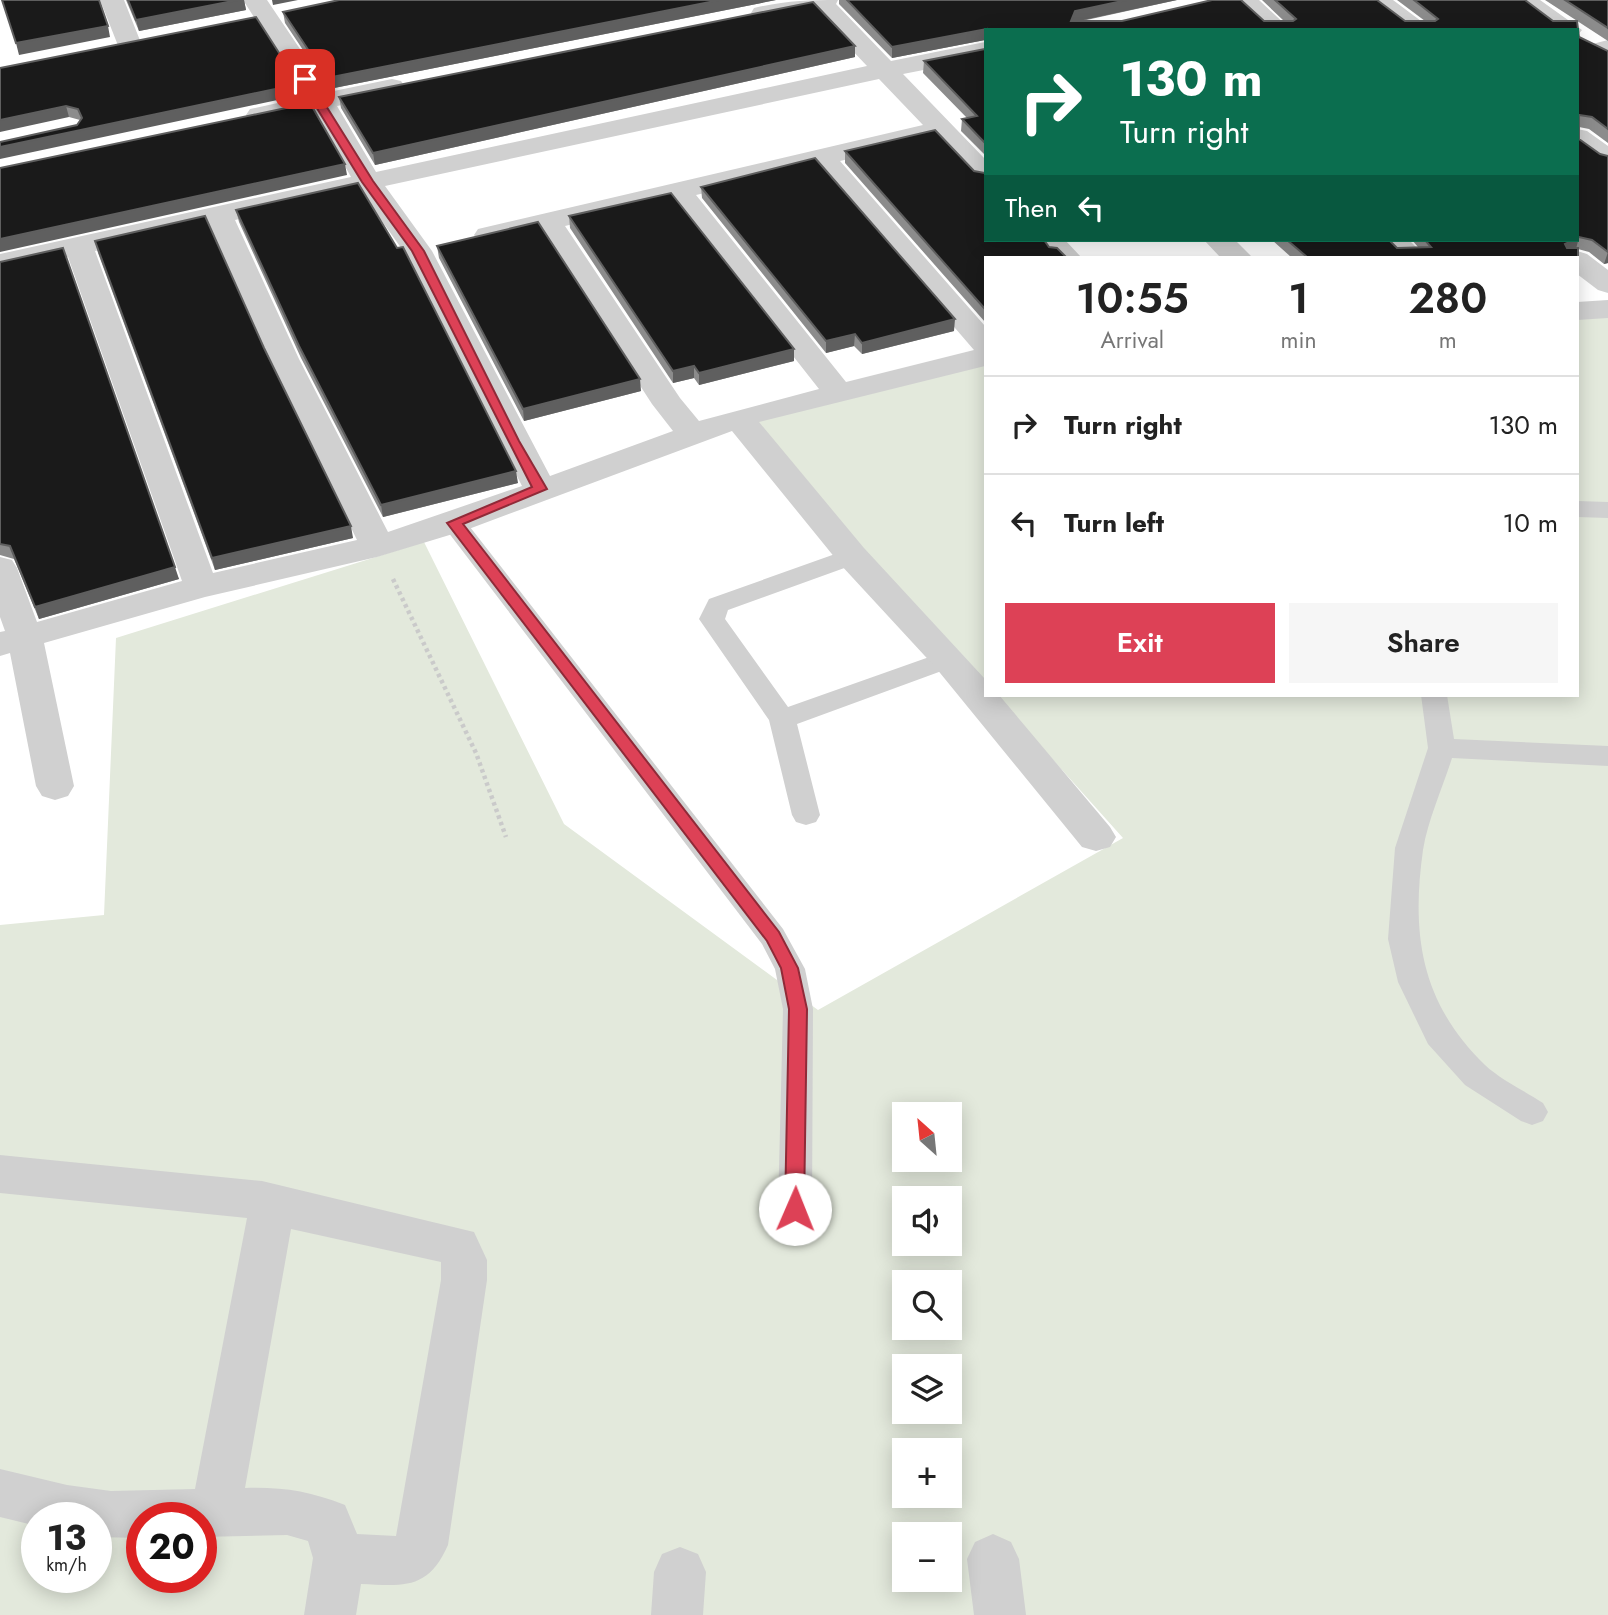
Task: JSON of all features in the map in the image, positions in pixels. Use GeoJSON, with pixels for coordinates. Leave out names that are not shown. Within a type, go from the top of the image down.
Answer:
{"type":"FeatureCollection","features":[{"type":"Feature","properties":{"kind":"street"},"geometry":{"type":"LineString","coordinates":[[112,0],[128,43]]}},
{"type":"Feature","properties":{"kind":"street"},"geometry":{"type":"LineString","coordinates":[[738,18],[821,0],[884,72],[984,174]]}},
{"type":"Feature","properties":{"kind":"street"},"geometry":{"type":"LineString","coordinates":[[1244,0],[1277,28]]}},
{"type":"Feature","properties":{"kind":"street"},"geometry":{"type":"LineString","coordinates":[[1377,0],[1418,28]]}},
{"type":"Feature","properties":{"kind":"street"},"geometry":{"type":"LineString","coordinates":[[1523,0],[1566,28]]}},
{"type":"Feature","properties":{"kind":"street"},"geometry":{"type":"LineString","coordinates":[[237,22],[269,9],[305,79],[321,101],[368,182],[440,246],[512,441],[540,489]]}},
{"type":"Feature","properties":{"kind":"street"},"geometry":{"type":"LineString","coordinates":[[1579,36],[1598,52]]}},
{"type":"Feature","properties":{"kind":"street"},"geometry":{"type":"LineString","coordinates":[[102,48],[155,38]]}},
{"type":"Feature","properties":{"kind":"street"},"geometry":{"type":"LineString","coordinates":[[0,263],[777,92],[984,50]]}},
{"type":"Feature","properties":{"kind":"street"},"geometry":{"type":"LineString","coordinates":[[359,68],[387,63]]}},
{"type":"Feature","properties":{"kind":"street"},"geometry":{"type":"LineString","coordinates":[[278,85],[332,74]]}},
{"type":"Feature","properties":{"kind":"street"},"geometry":{"type":"LineString","coordinates":[[241,118],[415,82]]}},
{"type":"Feature","properties":{"kind":"street"},"geometry":{"type":"LineString","coordinates":[[440,246],[942,129]]}},
{"type":"Feature","properties":{"kind":"street"},"geometry":{"type":"LineString","coordinates":[[1579,138],[1608,159]]}},
{"type":"Feature","properties":{"kind":"street"},"geometry":{"type":"LineString","coordinates":[[823,158],[984,343]]}},
{"type":"Feature","properties":{"kind":"street"},"geometry":{"type":"LineString","coordinates":[[679,192],[837,391]]}},
{"type":"Feature","properties":{"kind":"street"},"geometry":{"type":"LineString","coordinates":[[219,216],[284,359],[377,546]]}},
{"type":"Feature","properties":{"kind":"street"},"geometry":{"type":"LineString","coordinates":[[548,222],[668,404],[693,434]]}},
{"type":"Feature","properties":{"kind":"street"},"geometry":{"type":"LineString","coordinates":[[1051,242],[1065,256]]}},
{"type":"Feature","properties":{"kind":"street"},"geometry":{"type":"LineString","coordinates":[[1220,242],[1236,256]]}},
{"type":"Feature","properties":{"kind":"street"},"geometry":{"type":"LineString","coordinates":[[1394,242],[1410,256]]}},
{"type":"Feature","properties":{"kind":"street"},"geometry":{"type":"LineString","coordinates":[[79,247],[201,587]]}},
{"type":"Feature","properties":{"kind":"street"},"geometry":{"type":"LineString","coordinates":[[1579,262],[1608,285]]}},
{"type":"Feature","properties":{"kind":"street"},"geometry":{"type":"LineString","coordinates":[[1579,311],[1608,309]]}},
{"type":"Feature","properties":{"kind":"street"},"geometry":{"type":"LineString","coordinates":[[12,641],[201,587],[377,546],[454,523],[738,418],[984,356]]}},
{"type":"Feature","properties":{"kind":"street"},"geometry":{"type":"LineString","coordinates":[[738,418],[852,556],[949,659],[1096,837]]}},
{"type":"Feature","properties":{"kind":"street"},"geometry":{"type":"LineString","coordinates":[[0,568],[12,641],[55,786]]}},
{"type":"Feature","properties":{"kind":"street"},"geometry":{"type":"LineString","coordinates":[[0,1174],[262,1200],[267,1204],[458,1246],[464,1260],[464,1280],[422,1545],[406,1561],[339,1558]]}},
{"type":"Feature","properties":{"kind":"street"},"geometry":{"type":"LineString","coordinates":[[217,1506],[270,1217],[267,1204]]}},
{"type":"Feature","properties":{"kind":"street"},"geometry":{"type":"LineString","coordinates":[[0,1493],[38,1502]]}},
{"type":"Feature","properties":{"kind":"street"},"geometry":{"type":"LineString","coordinates":[[217,1511],[286,1511],[327,1522],[339,1558],[330,1615]]}},
{"type":"Feature","properties":{"kind":"street"},"geometry":{"type":"LineString","coordinates":[[0,1521],[21,1517]]}},
{"type":"Feature","properties":{"kind":"street"},"geometry":{"type":"LineString","coordinates":[[993,1559],[1000,1615]]}},
{"type":"Feature","properties":{"kind":"lane"},"geometry":{"type":"LineString","coordinates":[[1579,509],[1608,510]]}},
{"type":"Feature","properties":{"kind":"lane"},"geometry":{"type":"LineString","coordinates":[[454,523],[773,937],[790,968],[798,1009],[795,1209]]}},
{"type":"Feature","properties":{"kind":"lane"},"geometry":{"type":"LineString","coordinates":[[806,815],[782,719],[713,624],[714,609],[718,605],[852,556]]}},
{"type":"Feature","properties":{"kind":"lane"},"geometry":{"type":"LineString","coordinates":[[782,719],[949,659]]}},
{"type":"Feature","properties":{"kind":"lane"},"geometry":{"type":"LineString","coordinates":[[1434,697],[1442,748],[1409,848],[1403,939],[1413,982],[1439,1035],[1476,1076],[1531,1112]]}},
{"type":"Feature","properties":{"kind":"lane"},"geometry":{"type":"LineString","coordinates":[[1442,748],[1608,755]]}},
{"type":"Feature","properties":{"kind":"path"},"geometry":{"type":"LineString","coordinates":[[377,546],[477,753],[506,837]]}},
{"type":"Feature","properties":{"kind":"shaded area"},"geometry":{"type":"Polygon","coordinates":[[[1608,308],[1608,1615],[0,1615],[0,925],[104,915],[116,638],[424,542],[564,824],[818,1010],[1123,838],[997,697],[1579,697],[1579,310],[1608,308]]]}},
{"type":"Feature","properties":{"kind":"shaded area"},"geometry":{"type":"Polygon","coordinates":[[[984,358],[984,683],[749,422],[984,358]]]}},
{"type":"Feature","properties":{"kind":"building"},"geometry":{"type":"Polygon","coordinates":[[[2,0],[99,0],[108,26],[16,43],[2,0]]]}},
{"type":"Feature","properties":{"kind":"building"},"geometry":{"type":"Polygon","coordinates":[[[128,0],[238,0],[136,20],[128,0]]]}},
{"type":"Feature","properties":{"kind":"building"},"geometry":{"type":"Polygon","coordinates":[[[339,0],[720,0],[327,78],[283,12],[339,0]]]}},
{"type":"Feature","properties":{"kind":"building"},"geometry":{"type":"Polygon","coordinates":[[[847,0],[1127,0],[1075,11],[1071,21],[1122,21],[1212,0],[1241,0],[1264,21],[1293,21],[1296,19],[1275,0],[1377,0],[1405,21],[1435,21],[1438,19],[1414,0],[1525,0],[1553,21],[1577,21],[1578,28],[984,28],[892,47],[847,0]]]}},
{"type":"Feature","properties":{"kind":"building"},"geometry":{"type":"Polygon","coordinates":[[[1565,0],[1608,0],[1608,28],[1565,0]]]}},
{"type":"Feature","properties":{"kind":"building"},"geometry":{"type":"Polygon","coordinates":[[[813,2],[855,46],[373,153],[339,97],[813,2]]]}},
{"type":"Feature","properties":{"kind":"building"},"geometry":{"type":"Polygon","coordinates":[[[256,17],[299,84],[0,147],[0,142],[77,125],[82,118],[78,109],[66,106],[0,120],[0,68],[256,17]]]}},
{"type":"Feature","properties":{"kind":"building"},"geometry":{"type":"Polygon","coordinates":[[[1579,37],[1608,51],[1608,129],[1592,117],[1579,115],[1579,37]]]}},
{"type":"Feature","properties":{"kind":"building"},"geometry":{"type":"Polygon","coordinates":[[[984,49],[984,142],[962,119],[977,116],[924,61],[984,49]]]}},
{"type":"Feature","properties":{"kind":"building"},"geometry":{"type":"Polygon","coordinates":[[[310,103],[345,164],[0,239],[0,168],[310,103]]]}},
{"type":"Feature","properties":{"kind":"building"},"geometry":{"type":"Polygon","coordinates":[[[935,130],[974,171],[984,173],[984,242],[1045,242],[1065,256],[984,256],[984,308],[845,151],[935,130]]]}},
{"type":"Feature","properties":{"kind":"building"},"geometry":{"type":"Polygon","coordinates":[[[1579,139],[1600,154],[1608,156],[1608,252],[1592,240],[1579,237],[1579,139]]]}},
{"type":"Feature","properties":{"kind":"building"},"geometry":{"type":"Polygon","coordinates":[[[815,158],[955,319],[862,343],[855,334],[826,341],[701,187],[815,158]]]}},
{"type":"Feature","properties":{"kind":"building"},"geometry":{"type":"Polygon","coordinates":[[[358,183],[397,248],[403,247],[516,471],[381,505],[299,346],[236,210],[358,183]]]}},
{"type":"Feature","properties":{"kind":"building"},"geometry":{"type":"Polygon","coordinates":[[[671,193],[794,349],[699,373],[694,366],[673,371],[569,216],[671,193]]]}},
{"type":"Feature","properties":{"kind":"building"},"geometry":{"type":"Polygon","coordinates":[[[205,216],[264,348],[351,526],[212,558],[95,241],[205,216]]]}},
{"type":"Feature","properties":{"kind":"building"},"geometry":{"type":"Polygon","coordinates":[[[538,222],[640,379],[523,409],[437,246],[538,222]]]}},
{"type":"Feature","properties":{"kind":"building"},"geometry":{"type":"Polygon","coordinates":[[[1289,242],[1391,242],[1397,248],[1431,247],[1427,242],[1570,242],[1565,244],[1567,248],[1578,248],[1578,256],[1306,256],[1289,242]]]}},
{"type":"Feature","properties":{"kind":"building"},"geometry":{"type":"Polygon","coordinates":[[[63,248],[175,567],[35,607],[10,546],[0,544],[0,262],[63,248]]]}},
{"type":"Feature","properties":{"kind":"route"},"geometry":{"type":"LineString","coordinates":[[305,79],[321,101],[368,182],[418,251],[512,441],[540,489],[454,523],[773,937],[790,968],[798,1009],[795,1209]]}}]}
